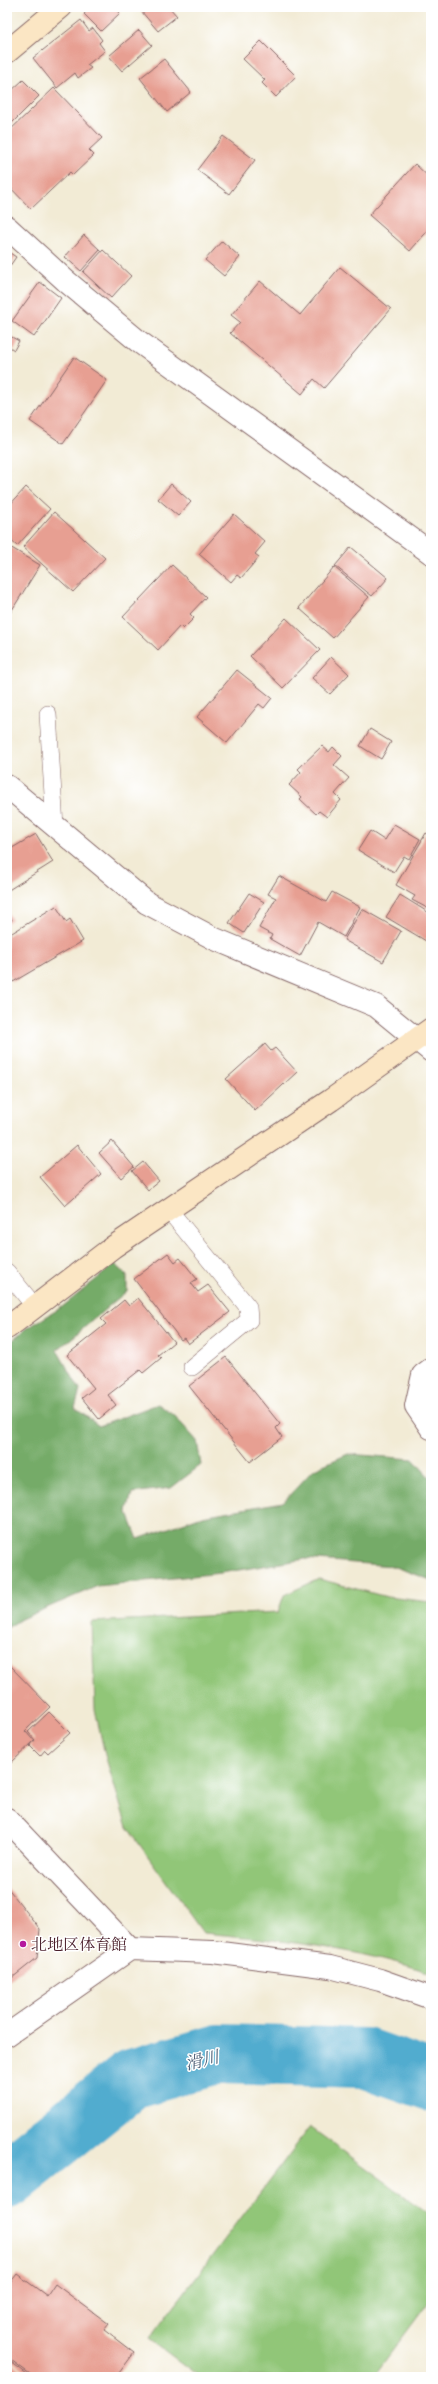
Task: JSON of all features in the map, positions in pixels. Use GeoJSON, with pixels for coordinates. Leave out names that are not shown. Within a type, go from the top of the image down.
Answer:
{"type":"FeatureCollection","features":[{"type":"Feature","properties":{"kind":"street"},"geometry":{"type":"LineString","coordinates":[[7,52],[61,7]]}},
{"type":"Feature","properties":{"kind":"street"},"geometry":{"type":"LineString","coordinates":[[7,227],[66,281],[138,341],[431,553]]}},
{"type":"Feature","properties":{"kind":"street"},"geometry":{"type":"LineString","coordinates":[[7,786],[147,903],[215,939],[376,1006],[426,1040],[168,1209],[113,1247],[7,1328]]}},
{"type":"Feature","properties":{"kind":"street"},"geometry":{"type":"LineString","coordinates":[[431,1368],[423,1376],[416,1406],[431,1428]]}},
{"type":"Feature","properties":{"kind":"street"},"geometry":{"type":"LineString","coordinates":[[7,1818],[130,1949]]}},
{"type":"Feature","properties":{"kind":"street"},"geometry":{"type":"LineString","coordinates":[[7,2035],[130,1949],[213,1952],[330,1968],[380,1980],[431,1998]]}},
{"type":"Feature","properties":{"kind":"lane"},"geometry":{"type":"LineString","coordinates":[[48,714],[55,827]]}},
{"type":"Feature","properties":{"kind":"lane"},"geometry":{"type":"LineString","coordinates":[[168,1209],[248,1307],[249,1320],[192,1366]]}},
{"type":"Feature","properties":{"kind":"lane"},"geometry":{"type":"LineString","coordinates":[[7,1272],[35,1307]]}},
{"type":"Feature","properties":{"kind":"green space"},"geometry":{"type":"Polygon","coordinates":[[[115,1264],[127,1275],[127,1291],[57,1350],[80,1390],[75,1408],[99,1426],[158,1404],[174,1415],[197,1441],[201,1465],[171,1488],[132,1493],[127,1511],[138,1539],[202,1516],[283,1502],[314,1469],[348,1454],[413,1459],[431,1479],[431,1580],[392,1566],[305,1559],[221,1573],[98,1586],[21,1619],[7,1628],[7,1345],[26,1329],[62,1307],[115,1264]]]}},
{"type":"Feature","properties":{"kind":"green space"},"geometry":{"type":"Polygon","coordinates":[[[319,1579],[387,1597],[431,1602],[431,1973],[403,1964],[347,1951],[290,1942],[203,1933],[127,1827],[105,1755],[95,1709],[92,1622],[278,1612],[284,1595],[319,1579]]]}},
{"type":"Feature","properties":{"kind":"green space"},"geometry":{"type":"Polygon","coordinates":[[[310,2127],[431,2215],[431,2299],[373,2377],[200,2377],[149,2339],[310,2127]]]}},
{"type":"Feature","properties":{"kind":"building"},"geometry":{"type":"Polygon","coordinates":[[[91,7],[115,7],[120,13],[101,31],[84,14],[91,7]]]}},
{"type":"Feature","properties":{"kind":"building"},"geometry":{"type":"Polygon","coordinates":[[[145,7],[169,7],[177,16],[158,31],[141,11],[145,7]]]}},
{"type":"Feature","properties":{"kind":"building"},"geometry":{"type":"Polygon","coordinates":[[[81,20],[89,31],[93,28],[102,40],[99,43],[105,51],[87,65],[91,68],[78,78],[75,73],[57,88],[33,58],[81,20]]]}},
{"type":"Feature","properties":{"kind":"building"},"geometry":{"type":"Polygon","coordinates":[[[139,30],[152,45],[122,71],[109,56],[139,30]]]}},
{"type":"Feature","properties":{"kind":"building"},"geometry":{"type":"Polygon","coordinates":[[[261,41],[296,76],[276,97],[262,83],[265,80],[243,59],[261,41]]]}},
{"type":"Feature","properties":{"kind":"building"},"geometry":{"type":"Polygon","coordinates":[[[164,59],[191,92],[167,112],[140,78],[164,59]]]}},
{"type":"Feature","properties":{"kind":"building"},"geometry":{"type":"Polygon","coordinates":[[[23,80],[39,96],[7,128],[7,89],[10,92],[23,80]]]}},
{"type":"Feature","properties":{"kind":"building"},"geometry":{"type":"Polygon","coordinates":[[[54,88],[102,138],[89,150],[94,155],[73,175],[70,172],[31,209],[7,184],[7,133],[54,88]]]}},
{"type":"Feature","properties":{"kind":"building"},"geometry":{"type":"Polygon","coordinates":[[[223,136],[255,160],[229,194],[197,170],[223,136]]]}},
{"type":"Feature","properties":{"kind":"building"},"geometry":{"type":"Polygon","coordinates":[[[415,164],[431,179],[431,227],[410,251],[369,215],[415,164]]]}},
{"type":"Feature","properties":{"kind":"building"},"geometry":{"type":"Polygon","coordinates":[[[84,235],[100,250],[81,271],[65,257],[84,235]]]}},
{"type":"Feature","properties":{"kind":"building"},"geometry":{"type":"Polygon","coordinates":[[[222,241],[240,257],[224,276],[205,260],[222,241]]]}},
{"type":"Feature","properties":{"kind":"building"},"geometry":{"type":"Polygon","coordinates":[[[103,250],[131,276],[111,298],[83,272],[103,250]]]}},
{"type":"Feature","properties":{"kind":"building"},"geometry":{"type":"Polygon","coordinates":[[[7,251],[16,257],[7,270],[7,251]]]}},
{"type":"Feature","properties":{"kind":"building"},"geometry":{"type":"Polygon","coordinates":[[[340,267],[391,309],[324,388],[314,379],[302,394],[230,333],[240,322],[231,315],[260,281],[300,315],[340,267]]]}},
{"type":"Feature","properties":{"kind":"building"},"geometry":{"type":"Polygon","coordinates":[[[40,282],[61,298],[34,337],[12,321],[40,282]]]}},
{"type":"Feature","properties":{"kind":"building"},"geometry":{"type":"Polygon","coordinates":[[[8,335],[19,341],[14,350],[7,345],[8,335]]]}},
{"type":"Feature","properties":{"kind":"building"},"geometry":{"type":"Polygon","coordinates":[[[74,357],[107,380],[63,444],[30,421],[74,357]]]}},
{"type":"Feature","properties":{"kind":"building"},"geometry":{"type":"Polygon","coordinates":[[[171,484],[191,502],[178,516],[158,499],[171,484]]]}},
{"type":"Feature","properties":{"kind":"building"},"geometry":{"type":"Polygon","coordinates":[[[26,487],[50,509],[17,546],[7,537],[7,508],[26,487]]]}},
{"type":"Feature","properties":{"kind":"building"},"geometry":{"type":"Polygon","coordinates":[[[54,512],[105,558],[73,592],[23,547],[54,512]]]}},
{"type":"Feature","properties":{"kind":"building"},"geometry":{"type":"Polygon","coordinates":[[[234,514],[265,542],[255,554],[259,557],[241,578],[237,575],[231,582],[199,554],[234,514]]]}},
{"type":"Feature","properties":{"kind":"building"},"geometry":{"type":"Polygon","coordinates":[[[10,547],[40,565],[7,618],[7,552],[10,547]]]}},
{"type":"Feature","properties":{"kind":"building"},"geometry":{"type":"Polygon","coordinates":[[[351,547],[388,578],[372,596],[335,566],[351,547]]]}},
{"type":"Feature","properties":{"kind":"building"},"geometry":{"type":"Polygon","coordinates":[[[172,565],[206,597],[190,614],[194,618],[183,629],[180,626],[158,650],[123,617],[172,565]]]}},
{"type":"Feature","properties":{"kind":"building"},"geometry":{"type":"Polygon","coordinates":[[[334,567],[369,597],[333,638],[299,608],[334,567]]]}},
{"type":"Feature","properties":{"kind":"building"},"geometry":{"type":"Polygon","coordinates":[[[286,618],[320,650],[283,688],[250,656],[286,618]]]}},
{"type":"Feature","properties":{"kind":"building"},"geometry":{"type":"Polygon","coordinates":[[[331,657],[349,674],[330,694],[312,678],[331,657]]]}},
{"type":"Feature","properties":{"kind":"building"},"geometry":{"type":"Polygon","coordinates":[[[237,670],[272,698],[264,708],[259,704],[227,743],[197,717],[237,670]]]}},
{"type":"Feature","properties":{"kind":"building"},"geometry":{"type":"Polygon","coordinates":[[[370,729],[391,742],[381,759],[360,746],[370,729]]]}},
{"type":"Feature","properties":{"kind":"building"},"geometry":{"type":"Polygon","coordinates":[[[322,746],[329,752],[333,747],[342,756],[334,765],[349,778],[335,794],[341,800],[327,817],[319,811],[316,814],[300,799],[302,797],[289,785],[301,772],[298,769],[322,746]]]}},
{"type":"Feature","properties":{"kind":"building"},"geometry":{"type":"Polygon","coordinates":[[[394,824],[420,839],[409,859],[404,856],[394,872],[358,850],[370,831],[384,840],[394,824]]]}},
{"type":"Feature","properties":{"kind":"building"},"geometry":{"type":"Polygon","coordinates":[[[426,833],[431,836],[431,910],[412,900],[415,896],[396,885],[426,833]]]}},
{"type":"Feature","properties":{"kind":"building"},"geometry":{"type":"Polygon","coordinates":[[[36,834],[53,862],[7,891],[7,851],[36,834]]]}},
{"type":"Feature","properties":{"kind":"building"},"geometry":{"type":"Polygon","coordinates":[[[279,876],[326,902],[332,892],[360,907],[344,937],[318,922],[300,956],[270,939],[272,935],[259,928],[276,898],[268,894],[279,876]]]}},
{"type":"Feature","properties":{"kind":"building"},"geometry":{"type":"Polygon","coordinates":[[[249,893],[264,902],[244,933],[229,923],[249,893]]]}},
{"type":"Feature","properties":{"kind":"building"},"geometry":{"type":"Polygon","coordinates":[[[400,895],[431,914],[431,932],[426,941],[386,917],[400,895]]]}},
{"type":"Feature","properties":{"kind":"building"},"geometry":{"type":"Polygon","coordinates":[[[56,906],[66,922],[70,919],[83,941],[13,982],[7,971],[7,936],[56,906]]]}},
{"type":"Feature","properties":{"kind":"building"},"geometry":{"type":"Polygon","coordinates":[[[362,909],[401,931],[383,962],[344,940],[362,909]]]}},
{"type":"Feature","properties":{"kind":"building"},"geometry":{"type":"Polygon","coordinates":[[[7,911],[12,920],[7,923],[7,911]]]}},
{"type":"Feature","properties":{"kind":"building"},"geometry":{"type":"Polygon","coordinates":[[[265,1044],[271,1051],[275,1048],[297,1072],[255,1111],[226,1079],[265,1044]]]}},
{"type":"Feature","properties":{"kind":"building"},"geometry":{"type":"Polygon","coordinates":[[[112,1141],[134,1167],[121,1178],[99,1153],[112,1141]]]}},
{"type":"Feature","properties":{"kind":"building"},"geometry":{"type":"Polygon","coordinates":[[[77,1145],[101,1174],[65,1206],[40,1177],[77,1145]]]}},
{"type":"Feature","properties":{"kind":"building"},"geometry":{"type":"Polygon","coordinates":[[[143,1162],[159,1181],[148,1190],[132,1171],[143,1162]]]}},
{"type":"Feature","properties":{"kind":"building"},"geometry":{"type":"Polygon","coordinates":[[[168,1253],[175,1262],[180,1258],[197,1279],[191,1283],[198,1292],[208,1285],[230,1312],[188,1344],[184,1338],[181,1340],[134,1279],[168,1253]]]}},
{"type":"Feature","properties":{"kind":"building"},"geometry":{"type":"Polygon","coordinates":[[[138,1298],[174,1342],[158,1355],[161,1358],[143,1373],[140,1370],[108,1395],[116,1405],[99,1419],[82,1398],[94,1388],[67,1355],[106,1324],[101,1319],[124,1300],[129,1306],[138,1298]]]}},
{"type":"Feature","properties":{"kind":"building"},"geometry":{"type":"Polygon","coordinates":[[[226,1357],[280,1424],[276,1428],[282,1437],[250,1462],[189,1386],[226,1357]]]}},
{"type":"Feature","properties":{"kind":"building"},"geometry":{"type":"Polygon","coordinates":[[[8,1664],[50,1707],[25,1731],[34,1741],[11,1763],[7,1759],[8,1664]]]}},
{"type":"Feature","properties":{"kind":"building"},"geometry":{"type":"Polygon","coordinates":[[[49,1712],[70,1733],[48,1753],[45,1750],[40,1756],[30,1746],[35,1740],[28,1732],[49,1712]]]}},
{"type":"Feature","properties":{"kind":"building","name":"北地区体育館"},"geometry":{"type":"Polygon","coordinates":[[[7,1887],[40,1929],[37,1958],[7,1982],[7,1887]]]}},
{"type":"Feature","properties":{"kind":"building"},"geometry":{"type":"Polygon","coordinates":[[[17,2274],[47,2296],[55,2284],[109,2324],[104,2330],[134,2353],[116,2377],[34,2377],[7,2357],[7,2287],[17,2274]]]}},
{"type":"Feature","properties":{"kind":"building"},"geometry":{"type":"Polygon","coordinates":[[[7,2359],[31,2377],[7,2377],[7,2359]]]}},
{"type":"Feature","properties":{"kind":"waterway","name":"滑川"},"geometry":{"type":"LineString","coordinates":[[7,2179],[131,2079],[219,2054],[366,2058],[431,2081]]}},
{"type":"Feature","properties":{"kind":"place","name":"北地区体育館"},"geometry":{"type":"Point","coordinates":[23,1944]}}]}
